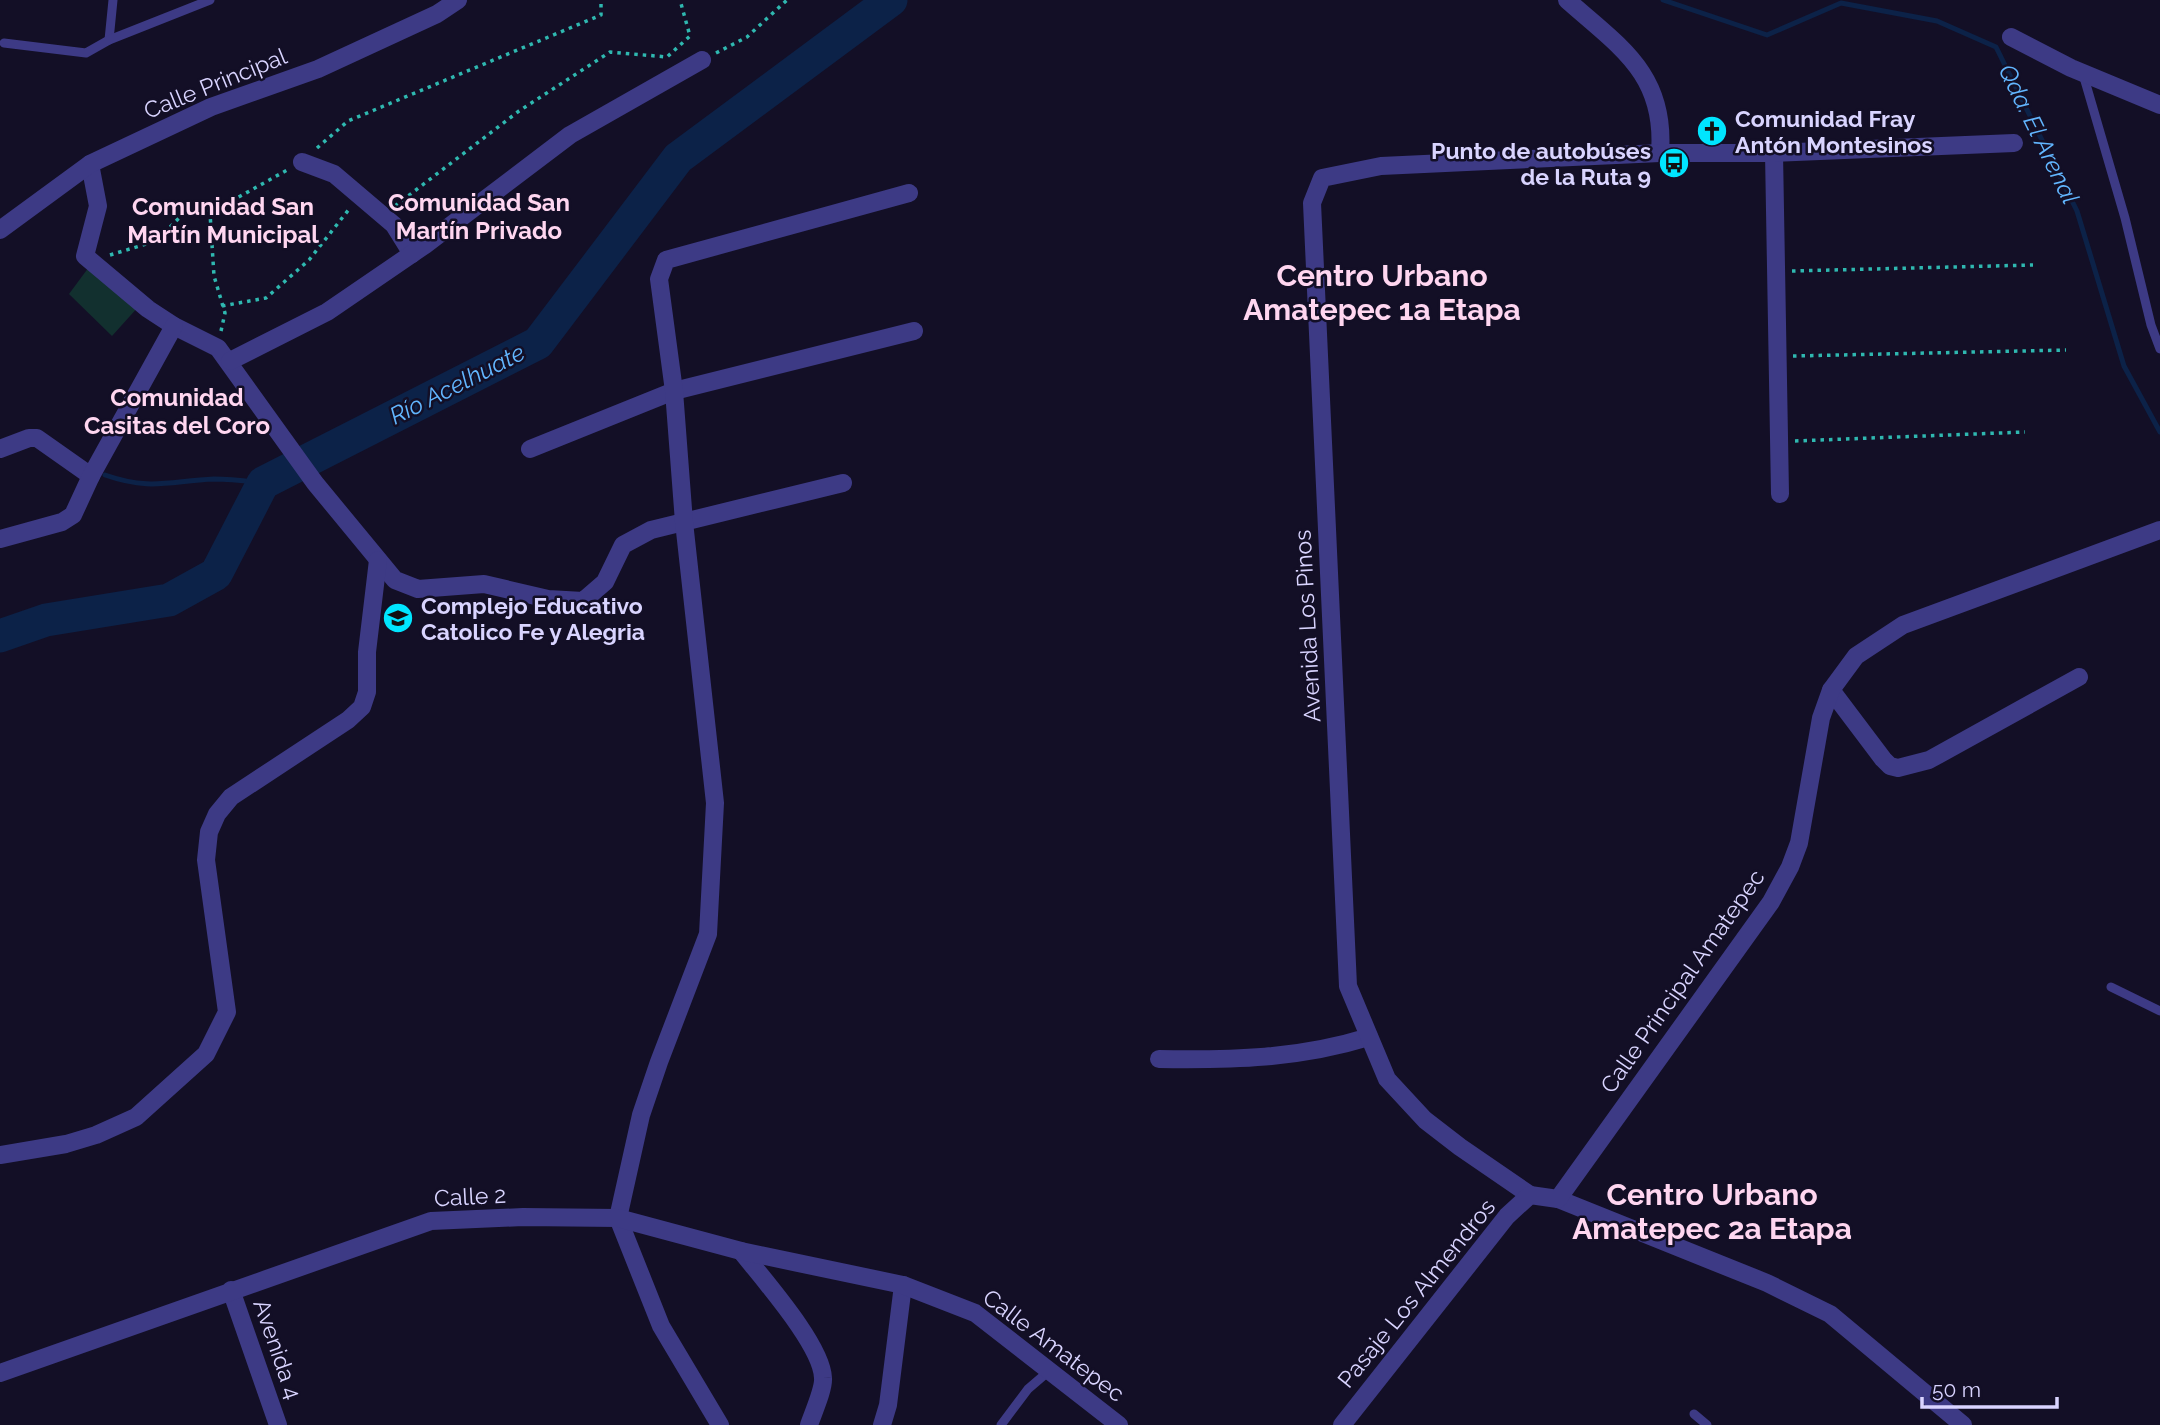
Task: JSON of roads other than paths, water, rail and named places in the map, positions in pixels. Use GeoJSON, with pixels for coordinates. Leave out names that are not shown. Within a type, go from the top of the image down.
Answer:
{"type":"FeatureCollection","features":[{"type":"Feature","properties":{"kind":"street","name":"Calle Principal"},"geometry":{"type":"LineString","coordinates":[[0,230],[90,164],[211,107],[318,69],[437,14],[458,0]]}},
{"type":"Feature","properties":{"kind":"street"},"geometry":{"type":"LineString","coordinates":[[1567,0],[1622,49],[1649,82],[1657,103],[1662,130],[1660,153]]}},
{"type":"Feature","properties":{"kind":"street"},"geometry":{"type":"LineString","coordinates":[[2011,37],[2083,73],[2160,105]]}},
{"type":"Feature","properties":{"kind":"street"},"geometry":{"type":"LineString","coordinates":[[224,355],[327,312],[412,254],[570,135],[702,60]]}},
{"type":"Feature","properties":{"kind":"street","name":"Avenida Los Pinos"},"geometry":{"type":"LineString","coordinates":[[1963,1425],[1830,1314],[1767,1283],[1558,1199],[1530,1195],[1425,1120],[1387,1079],[1348,986],[1312,203],[1322,178],[1381,166],[1660,153],[1774,153],[2014,143]]}},
{"type":"Feature","properties":{"kind":"street"},"geometry":{"type":"LineString","coordinates":[[1774,153],[1780,494]]}},
{"type":"Feature","properties":{"kind":"street"},"geometry":{"type":"LineString","coordinates":[[302,162],[334,174],[394,225],[412,254]]}},
{"type":"Feature","properties":{"kind":"street"},"geometry":{"type":"LineString","coordinates":[[90,164],[97,206],[85,256],[148,309],[224,355],[315,483],[395,580],[418,589],[484,584],[548,599],[583,601],[605,582],[624,545],[651,530],[843,483]]}},
{"type":"Feature","properties":{"kind":"street"},"geometry":{"type":"LineString","coordinates":[[720,1425],[661,1326],[618,1218],[646,1101],[708,934],[715,803],[684,522],[674,391],[659,279],[666,260],[909,194]]}},
{"type":"Feature","properties":{"kind":"street"},"geometry":{"type":"LineString","coordinates":[[0,539],[62,522],[71,517],[174,326]]}},
{"type":"Feature","properties":{"kind":"street"},"geometry":{"type":"LineString","coordinates":[[530,449],[674,391],[914,331]]}},
{"type":"Feature","properties":{"kind":"street"},"geometry":{"type":"LineString","coordinates":[[0,449],[29,438],[37,438],[91,476]]}},
{"type":"Feature","properties":{"kind":"street","name":"Calle Principal Amatepec"},"geometry":{"type":"LineString","coordinates":[[1558,1199],[1771,902],[1790,867],[1799,843],[1821,718],[1830,690],[1856,656],[1903,625],[2160,530]]}},
{"type":"Feature","properties":{"kind":"street"},"geometry":{"type":"LineString","coordinates":[[0,1155],[66,1144],[96,1135],[136,1117],[206,1055],[227,1012],[206,860],[209,832],[217,814],[231,797],[348,720],[362,707],[367,692],[367,652],[378,561]]}},
{"type":"Feature","properties":{"kind":"street"},"geometry":{"type":"LineString","coordinates":[[1830,690],[1883,759],[1898,768],[1929,760],[2079,677]]}},
{"type":"Feature","properties":{"kind":"street"},"geometry":{"type":"LineString","coordinates":[[1159,1059],[1251,1058],[1301,1053],[1331,1049],[1369,1037]]}},
{"type":"Feature","properties":{"kind":"street","name":"Pasaje Los Almendros"},"geometry":{"type":"LineString","coordinates":[[1342,1425],[1507,1216],[1530,1195]]}},
{"type":"Feature","properties":{"kind":"street","name":"Calle 2"},"geometry":{"type":"LineString","coordinates":[[0,1373],[431,1221],[523,1217],[618,1218],[741,1251],[878,1280]]}},
{"type":"Feature","properties":{"kind":"street"},"geometry":{"type":"LineString","coordinates":[[741,1251],[816,1354],[824,1379],[809,1425]]}},
{"type":"Feature","properties":{"kind":"street","name":"Calle Amatepec"},"geometry":{"type":"LineString","coordinates":[[878,1280],[902,1284],[975,1313],[1119,1425]]}},
{"type":"Feature","properties":{"kind":"street"},"geometry":{"type":"LineString","coordinates":[[883,1425],[892,1378],[902,1284]]}},
{"type":"Feature","properties":{"kind":"street","name":"Avenida 4"},"geometry":{"type":"LineString","coordinates":[[231,1290],[278,1425]]}},
{"type":"Feature","properties":{"kind":"lane"},"geometry":{"type":"LineString","coordinates":[[109,40],[113,0]]}},
{"type":"Feature","properties":{"kind":"lane"},"geometry":{"type":"LineString","coordinates":[[4,43],[86,53],[109,40],[210,0]]}},
{"type":"Feature","properties":{"kind":"lane"},"geometry":{"type":"LineString","coordinates":[[2083,73],[2125,218],[2151,325],[2160,349]]}},
{"type":"Feature","properties":{"kind":"lane"},"geometry":{"type":"LineString","coordinates":[[2111,987],[2160,1011]]}},
{"type":"Feature","properties":{"kind":"lane"},"geometry":{"type":"LineString","coordinates":[[1001,1425],[1028,1389],[1050,1369]]}},
{"type":"Feature","properties":{"kind":"lane"},"geometry":{"type":"LineString","coordinates":[[1694,1414],[1706,1425]]}},
{"type":"Feature","properties":{"kind":"waterway","name":"Río Acelhuate"},"geometry":{"type":"LineString","coordinates":[[0,636],[46,620],[169,600],[216,574],[263,483],[538,343],[678,158],[891,0]]}},
{"type":"Feature","properties":{"kind":"waterway","name":"Qda. El Arenal"},"geometry":{"type":"LineString","coordinates":[[1663,0],[1767,35],[1841,3],[1937,21],[1996,47],[2077,211],[2124,366],[2160,432]]}},
{"type":"Feature","properties":{"kind":"waterway"},"geometry":{"type":"LineString","coordinates":[[105,475],[148,484],[214,479],[263,483]]}},
{"type":"Feature","properties":{"kind":"place","name":"Comunidad Fray Antón Montesinos"},"geometry":{"type":"Point","coordinates":[1712,131]}},
{"type":"Feature","properties":{"kind":"place","name":"Punto de autobúses de la Ruta 9"},"geometry":{"type":"Point","coordinates":[1674,163]}},
{"type":"Feature","properties":{"kind":"place","name":"Complejo Educativo Catolico Fe y Alegria"},"geometry":{"type":"Point","coordinates":[398,618]}},
{"type":"Feature","properties":{"kind":"district","name":"Comunidad San Martín Privado"},"geometry":{"type":"Point","coordinates":[479,216]}},
{"type":"Feature","properties":{"kind":"district","name":"Comunidad San Martín Municipal"},"geometry":{"type":"Point","coordinates":[223,220]}},
{"type":"Feature","properties":{"kind":"district","name":"Centro Urbano Amatepec 1a Etapa"},"geometry":{"type":"Point","coordinates":[1382,292]}},
{"type":"Feature","properties":{"kind":"district","name":"Comunidad Casitas del Coro"},"geometry":{"type":"Point","coordinates":[177,411]}},
{"type":"Feature","properties":{"kind":"district","name":"Centro Urbano Amatepec 2a Etapa"},"geometry":{"type":"Point","coordinates":[1712,1211]}}]}
